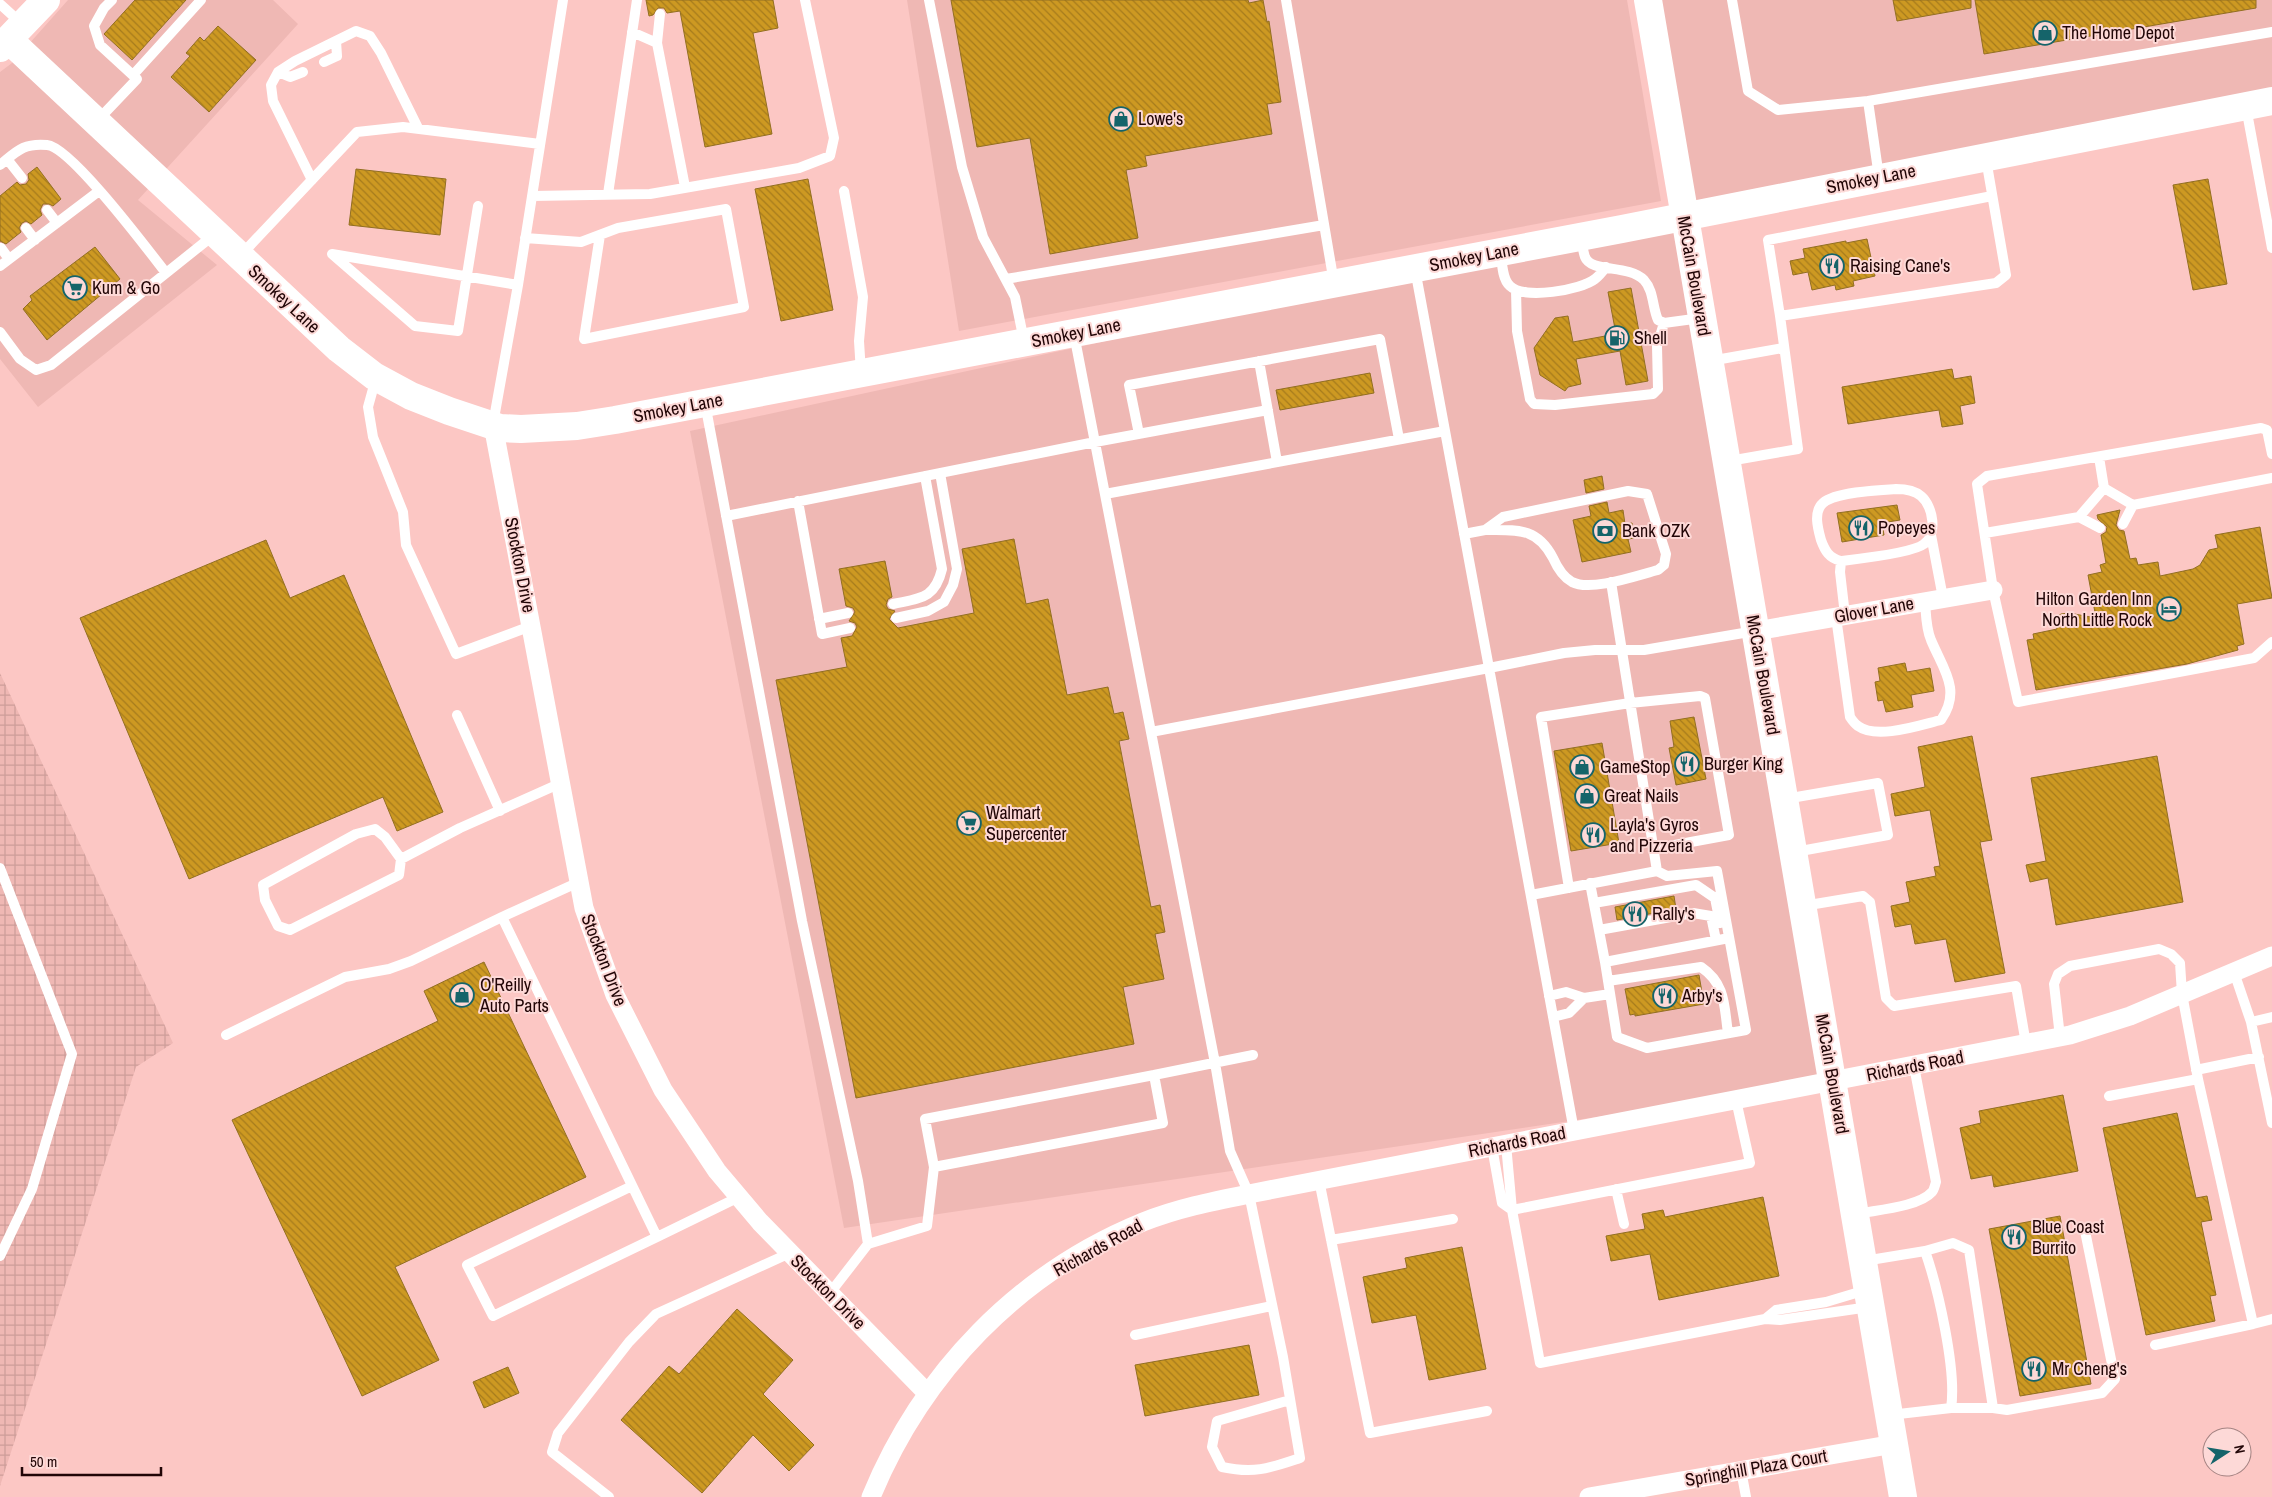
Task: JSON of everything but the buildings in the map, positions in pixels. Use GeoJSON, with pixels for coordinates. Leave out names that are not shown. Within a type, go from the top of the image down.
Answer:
{"type":"FeatureCollection","features":[{"type":"Feature","properties":{"kind":"street"},"geometry":{"type":"LineString","coordinates":[[11,38],[46,0]]}},
{"type":"Feature","properties":{"kind":"street","name":"McCain Boulevard"},"geometry":{"type":"LineString","coordinates":[[1648,0],[1802,906],[1834,1082],[1903,1497]]}},
{"type":"Feature","properties":{"kind":"street","name":"Smokey Lane"},"geometry":{"type":"LineString","coordinates":[[11,38],[96,122],[339,349],[376,377],[411,396],[449,412],[493,425],[521,429],[576,426],[861,374],[1581,237],[2272,101]]}},
{"type":"Feature","properties":{"kind":"street","name":"Stockton Drive"},"geometry":{"type":"LineString","coordinates":[[493,425],[584,908],[615,995],[663,1090],[717,1171],[739,1198],[790,1253],[928,1393]]}},
{"type":"Feature","properties":{"kind":"street","name":"Glover Lane"},"geometry":{"type":"LineString","coordinates":[[1756,631],[1993,590]]}},
{"type":"Feature","properties":{"kind":"street","name":"Richards Road"},"geometry":{"type":"LineString","coordinates":[[871,1497],[888,1457],[928,1393],[959,1353],[1021,1293],[1085,1251],[1122,1232],[1154,1219],[1188,1207],[1249,1194],[2060,1037],[2130,1016],[2272,956]]}},
{"type":"Feature","properties":{"kind":"street","name":"Springhill Plaza Court"},"geometry":{"type":"LineString","coordinates":[[1589,1497],[1622,1494],[1742,1470],[1894,1444]]}},
{"type":"Feature","properties":{"kind":"lane"},"geometry":{"type":"LineString","coordinates":[[96,122],[137,79],[100,45],[94,26],[104,8],[112,0]]}},
{"type":"Feature","properties":{"kind":"lane"},"geometry":{"type":"LineString","coordinates":[[133,75],[201,0]]}},
{"type":"Feature","properties":{"kind":"lane"},"geometry":{"type":"LineString","coordinates":[[493,425],[518,284],[563,0]]}},
{"type":"Feature","properties":{"kind":"lane"},"geometry":{"type":"LineString","coordinates":[[608,194],[637,0]]}},
{"type":"Feature","properties":{"kind":"lane"},"geometry":{"type":"LineString","coordinates":[[532,196],[650,194],[799,168],[830,156],[834,138],[805,0]]}},
{"type":"Feature","properties":{"kind":"lane"},"geometry":{"type":"LineString","coordinates":[[929,0],[962,167],[983,236],[1015,297],[1024,343]]}},
{"type":"Feature","properties":{"kind":"lane"},"geometry":{"type":"LineString","coordinates":[[1286,0],[1334,284]]}},
{"type":"Feature","properties":{"kind":"lane"},"geometry":{"type":"LineString","coordinates":[[1732,0],[1748,91],[1778,110],[1868,101],[2272,32]]}},
{"type":"Feature","properties":{"kind":"lane"},"geometry":{"type":"LineString","coordinates":[[0,4],[11,38]]}},
{"type":"Feature","properties":{"kind":"lane"},"geometry":{"type":"LineString","coordinates":[[660,14],[657,43],[685,187]]}},
{"type":"Feature","properties":{"kind":"lane"},"geometry":{"type":"LineString","coordinates":[[312,180],[272,101],[271,85],[278,72],[356,31],[370,36],[381,53],[418,128]]}},
{"type":"Feature","properties":{"kind":"lane"},"geometry":{"type":"LineString","coordinates":[[632,32],[657,43]]}},
{"type":"Feature","properties":{"kind":"lane"},"geometry":{"type":"LineString","coordinates":[[324,62],[337,56],[336,41]]}},
{"type":"Feature","properties":{"kind":"lane"},"geometry":{"type":"LineString","coordinates":[[278,72],[290,77],[303,72]]}},
{"type":"Feature","properties":{"kind":"lane"},"geometry":{"type":"LineString","coordinates":[[1868,101],[1879,177]]}},
{"type":"Feature","properties":{"kind":"lane"},"geometry":{"type":"LineString","coordinates":[[2246,106],[2272,248]]}},
{"type":"Feature","properties":{"kind":"lane"},"geometry":{"type":"LineString","coordinates":[[240,257],[357,132],[403,127],[540,144]]}},
{"type":"Feature","properties":{"kind":"lane"},"geometry":{"type":"LineString","coordinates":[[22,178],[4,162],[24,146],[50,145],[82,170],[166,272]]}},
{"type":"Feature","properties":{"kind":"lane"},"geometry":{"type":"LineString","coordinates":[[1780,316],[1996,283],[2006,274],[1986,156]]}},
{"type":"Feature","properties":{"kind":"lane"},"geometry":{"type":"LineString","coordinates":[[0,266],[100,191]]}},
{"type":"Feature","properties":{"kind":"lane"},"geometry":{"type":"LineString","coordinates":[[844,191],[863,298],[860,341],[861,374]]}},
{"type":"Feature","properties":{"kind":"lane"},"geometry":{"type":"LineString","coordinates":[[1726,461],[1798,449],[1768,240],[1992,196]]}},
{"type":"Feature","properties":{"kind":"lane"},"geometry":{"type":"LineString","coordinates":[[478,206],[466,276],[458,331],[416,326],[332,254],[466,276],[518,284]]}},
{"type":"Feature","properties":{"kind":"lane"},"geometry":{"type":"LineString","coordinates":[[525,238],[581,242],[618,228],[726,209],[744,307],[584,339],[600,235]]}},
{"type":"Feature","properties":{"kind":"lane"},"geometry":{"type":"LineString","coordinates":[[47,210],[57,223]]}},
{"type":"Feature","properties":{"kind":"lane"},"geometry":{"type":"LineString","coordinates":[[1006,279],[1324,225]]}},
{"type":"Feature","properties":{"kind":"lane"},"geometry":{"type":"LineString","coordinates":[[26,228],[35,240]]}},
{"type":"Feature","properties":{"kind":"lane"},"geometry":{"type":"LineString","coordinates":[[0,332],[20,360],[36,370],[51,365],[215,234]]}},
{"type":"Feature","properties":{"kind":"lane"},"geometry":{"type":"LineString","coordinates":[[1581,237],[1585,258],[1590,264],[1630,271],[1645,281],[1651,291],[1658,320],[1664,323],[1701,318]]}},
{"type":"Feature","properties":{"kind":"lane"},"geometry":{"type":"LineString","coordinates":[[1,248],[10,259]]}},
{"type":"Feature","properties":{"kind":"lane"},"geometry":{"type":"LineString","coordinates":[[1501,252],[1507,282],[1516,290],[1525,293],[1552,292],[1570,288],[1595,279],[1606,267]]}},
{"type":"Feature","properties":{"kind":"lane"},"geometry":{"type":"LineString","coordinates":[[1415,268],[1574,1131]]}},
{"type":"Feature","properties":{"kind":"lane"},"geometry":{"type":"LineString","coordinates":[[1516,290],[1517,331],[1530,399],[1534,404],[1555,405],[1653,394],[1658,389],[1657,346],[1664,323]]}},
{"type":"Feature","properties":{"kind":"lane"},"geometry":{"type":"LineString","coordinates":[[1074,333],[1215,1063],[1230,1151],[1249,1194],[1272,1306],[1290,1400],[1300,1458],[1268,1469],[1243,1472],[1222,1466],[1212,1447],[1217,1421],[1290,1400]]}},
{"type":"Feature","properties":{"kind":"lane"},"geometry":{"type":"LineString","coordinates":[[1139,434],[1129,385],[1380,339],[1399,439]]}},
{"type":"Feature","properties":{"kind":"lane"},"geometry":{"type":"LineString","coordinates":[[1709,361],[1783,348]]}},
{"type":"Feature","properties":{"kind":"lane"},"geometry":{"type":"LineString","coordinates":[[1259,361],[1277,462]]}},
{"type":"Feature","properties":{"kind":"lane"},"geometry":{"type":"LineString","coordinates":[[376,377],[368,407],[373,437],[403,512],[406,545],[456,654],[531,626]]}},
{"type":"Feature","properties":{"kind":"lane"},"geometry":{"type":"LineString","coordinates":[[705,403],[802,921],[858,1181],[868,1244]]}},
{"type":"Feature","properties":{"kind":"lane"},"geometry":{"type":"LineString","coordinates":[[726,516],[1095,442],[1268,410]]}},
{"type":"Feature","properties":{"kind":"lane"},"geometry":{"type":"LineString","coordinates":[[2272,454],[2267,430],[2261,428],[1987,476],[1977,484],[1993,590],[2018,702],[2254,658],[2272,642]]}},
{"type":"Feature","properties":{"kind":"lane"},"geometry":{"type":"LineString","coordinates":[[1105,494],[1445,431]]}},
{"type":"Feature","properties":{"kind":"lane"},"geometry":{"type":"LineString","coordinates":[[2099,457],[2104,488]]}},
{"type":"Feature","properties":{"kind":"lane"},"geometry":{"type":"LineString","coordinates":[[896,618],[928,611],[944,602],[954,585],[957,569],[940,473]]}},
{"type":"Feature","properties":{"kind":"lane"},"geometry":{"type":"LineString","coordinates":[[893,604],[924,597],[932,592],[939,582],[942,569],[925,476]]}},
{"type":"Feature","properties":{"kind":"lane"},"geometry":{"type":"LineString","coordinates":[[2104,488],[2134,505],[2272,478]]}},
{"type":"Feature","properties":{"kind":"lane"},"geometry":{"type":"LineString","coordinates":[[1985,533],[2079,516],[2104,488]]}},
{"type":"Feature","properties":{"kind":"lane"},"geometry":{"type":"LineString","coordinates":[[1841,561],[1840,616],[1850,717],[1859,727],[1874,732],[1891,731],[1941,720],[1949,709],[1951,696],[1947,670],[1930,638],[1934,600],[1932,521],[1930,510],[1923,497],[1906,489],[1880,490],[1830,499],[1822,503],[1818,511],[1818,526],[1826,553],[1834,559],[1841,561],[1921,546],[1927,543],[1931,535]]}},
{"type":"Feature","properties":{"kind":"lane"},"geometry":{"type":"LineString","coordinates":[[1464,534],[1485,530],[1506,530],[1534,535],[1546,546],[1559,570],[1572,582],[1589,585],[1611,582],[1658,570],[1664,565],[1666,554],[1647,494],[1628,491],[1503,517],[1485,530]]}},
{"type":"Feature","properties":{"kind":"lane"},"geometry":{"type":"LineString","coordinates":[[798,502],[822,634],[850,628]]}},
{"type":"Feature","properties":{"kind":"lane"},"geometry":{"type":"LineString","coordinates":[[2123,524],[2134,505]]}},
{"type":"Feature","properties":{"kind":"lane"},"geometry":{"type":"LineString","coordinates":[[2079,516],[2100,528]]}},
{"type":"Feature","properties":{"kind":"lane"},"geometry":{"type":"LineString","coordinates":[[1611,582],[1657,871]]}},
{"type":"Feature","properties":{"kind":"lane"},"geometry":{"type":"LineString","coordinates":[[819,619],[848,613]]}},
{"type":"Feature","properties":{"kind":"lane"},"geometry":{"type":"LineString","coordinates":[[1151,732],[1564,653],[1595,650],[1644,650],[1756,631]]}},
{"type":"Feature","properties":{"kind":"lane"},"geometry":{"type":"LineString","coordinates":[[1569,888],[1541,717],[1630,703],[1700,696],[1705,698],[1729,834],[1654,849]]}},
{"type":"Feature","properties":{"kind":"lane"},"geometry":{"type":"LineString","coordinates":[[457,715],[500,811]]}},
{"type":"Feature","properties":{"kind":"lane"},"geometry":{"type":"LineString","coordinates":[[401,859],[460,828],[561,783]]}},
{"type":"Feature","properties":{"kind":"lane"},"geometry":{"type":"LineString","coordinates":[[1784,800],[1878,783],[1888,835],[1793,853]]}},
{"type":"Feature","properties":{"kind":"lane"},"geometry":{"type":"LineString","coordinates":[[375,829],[384,837],[401,859],[399,875],[290,930],[278,926],[265,900],[263,885],[356,834],[375,829]]}},
{"type":"Feature","properties":{"kind":"lane"},"geometry":{"type":"LineString","coordinates":[[0,868],[72,1054],[32,1189],[0,1256]]}},
{"type":"Feature","properties":{"kind":"lane"},"geometry":{"type":"LineString","coordinates":[[1531,895],[1657,871],[1667,876],[1717,871],[1723,939]]}},
{"type":"Feature","properties":{"kind":"lane"},"geometry":{"type":"LineString","coordinates":[[226,1036],[345,976],[389,969],[411,961],[579,882]]}},
{"type":"Feature","properties":{"kind":"lane"},"geometry":{"type":"LineString","coordinates":[[1590,884],[1617,1037],[1646,1048],[1746,1030],[1723,939],[1715,898],[1696,885],[1594,903]]}},
{"type":"Feature","properties":{"kind":"lane"},"geometry":{"type":"LineString","coordinates":[[1802,906],[1862,896],[1870,902],[1886,998],[1894,1006],[2016,986],[2026,1044]]}},
{"type":"Feature","properties":{"kind":"lane"},"geometry":{"type":"LineString","coordinates":[[1599,930],[1693,913],[1711,916],[1723,939]]}},
{"type":"Feature","properties":{"kind":"lane"},"geometry":{"type":"LineString","coordinates":[[502,918],[657,1237]]}},
{"type":"Feature","properties":{"kind":"lane"},"geometry":{"type":"LineString","coordinates":[[1605,962],[1723,939]]}},
{"type":"Feature","properties":{"kind":"lane"},"geometry":{"type":"LineString","coordinates":[[2060,1037],[2054,984],[2058,974],[2070,966],[2159,949],[2171,954],[2180,963],[2182,994],[2197,1074],[2253,1324]]}},
{"type":"Feature","properties":{"kind":"lane"},"geometry":{"type":"LineString","coordinates":[[1608,981],[1701,967],[1712,975],[1721,989],[1728,1033]]}},
{"type":"Feature","properties":{"kind":"lane"},"geometry":{"type":"LineString","coordinates":[[2234,972],[2252,1022],[2272,1122]]}},
{"type":"Feature","properties":{"kind":"lane"},"geometry":{"type":"LineString","coordinates":[[1549,996],[1566,992],[1584,998],[1610,994]]}},
{"type":"Feature","properties":{"kind":"lane"},"geometry":{"type":"LineString","coordinates":[[1553,1017],[1570,1013],[1584,998]]}},
{"type":"Feature","properties":{"kind":"lane"},"geometry":{"type":"LineString","coordinates":[[2252,1022],[2272,1017]]}},
{"type":"Feature","properties":{"kind":"lane"},"geometry":{"type":"LineString","coordinates":[[830,1293],[868,1244],[927,1226],[934,1167],[925,1119],[1253,1055]]}},
{"type":"Feature","properties":{"kind":"lane"},"geometry":{"type":"LineString","coordinates":[[2109,1096],[2258,1057]]}},
{"type":"Feature","properties":{"kind":"lane"},"geometry":{"type":"LineString","coordinates":[[1856,1214],[1911,1203],[1933,1192],[1936,1182],[1914,1066]]}},
{"type":"Feature","properties":{"kind":"lane"},"geometry":{"type":"LineString","coordinates":[[934,1167],[1163,1123],[1154,1075]]}},
{"type":"Feature","properties":{"kind":"lane"},"geometry":{"type":"LineString","coordinates":[[1512,1210],[1750,1163],[1736,1100]]}},
{"type":"Feature","properties":{"kind":"lane"},"geometry":{"type":"LineString","coordinates":[[1499,1146],[1540,1363],[1765,1319],[1780,1320],[1870,1298]]}},
{"type":"Feature","properties":{"kind":"lane"},"geometry":{"type":"LineString","coordinates":[[1319,1180],[1370,1434],[1486,1411]]}},
{"type":"Feature","properties":{"kind":"lane"},"geometry":{"type":"LineString","coordinates":[[632,1186],[467,1265],[493,1316],[739,1198]]}},
{"type":"Feature","properties":{"kind":"lane"},"geometry":{"type":"LineString","coordinates":[[1616,1189],[1624,1224]]}},
{"type":"Feature","properties":{"kind":"lane"},"geometry":{"type":"LineString","coordinates":[[1331,1240],[1453,1219]]}},
{"type":"Feature","properties":{"kind":"lane"},"geometry":{"type":"LineString","coordinates":[[1889,1415],[1951,1408],[2007,1410],[2102,1393],[2115,1379],[2085,1231]]}},
{"type":"Feature","properties":{"kind":"lane"},"geometry":{"type":"LineString","coordinates":[[1864,1261],[1925,1251],[1953,1243],[1969,1250],[1993,1408]]}},
{"type":"Feature","properties":{"kind":"lane"},"geometry":{"type":"LineString","coordinates":[[1925,1251],[1933,1275],[1946,1341],[1954,1392],[1951,1408]]}},
{"type":"Feature","properties":{"kind":"lane"},"geometry":{"type":"LineString","coordinates":[[609,1497],[552,1452],[558,1433],[629,1342],[656,1314],[790,1253]]}},
{"type":"Feature","properties":{"kind":"lane"},"geometry":{"type":"LineString","coordinates":[[1765,1319],[1776,1310],[1826,1302],[1870,1298]]}},
{"type":"Feature","properties":{"kind":"lane"},"geometry":{"type":"LineString","coordinates":[[1135,1335],[1272,1306]]}},
{"type":"Feature","properties":{"kind":"lane"},"geometry":{"type":"LineString","coordinates":[[2156,1345],[2272,1319]]}},
{"type":"Feature","properties":{"kind":"lane"},"geometry":{"type":"LineString","coordinates":[[1742,1470],[1746,1497]]}},
{"type":"Feature","properties":{"kind":"shaded area"},"geometry":{"type":"Polygon","coordinates":[[[68,0],[273,0],[298,24],[138,200],[217,265],[38,407],[0,359],[0,72],[12,63],[68,0]]]}},
{"type":"Feature","properties":{"kind":"shaded area"},"geometry":{"type":"Polygon","coordinates":[[[907,0],[1627,0],[1661,201],[959,331],[907,0]]]}},
{"type":"Feature","properties":{"kind":"shaded area"},"geometry":{"type":"Polygon","coordinates":[[[1649,0],[2272,0],[2272,104],[1684,216],[1834,1082],[844,1228],[690,431],[1683,216],[1649,0]]]}},
{"type":"Feature","properties":{"kind":"shaded area"},"geometry":{"type":"Polygon","coordinates":[[[0,673],[173,1043],[136,1067],[0,1486],[0,673]]]}},
{"type":"Feature","properties":{"kind":"place","name":"The Home Depot"},"geometry":{"type":"Point","coordinates":[2045,33]}},
{"type":"Feature","properties":{"kind":"place","name":"Lowe's"},"geometry":{"type":"Point","coordinates":[1121,119]}},
{"type":"Feature","properties":{"kind":"place","name":"Raising Cane's"},"geometry":{"type":"Point","coordinates":[1832,266]}},
{"type":"Feature","properties":{"kind":"place","name":"Kum & Go"},"geometry":{"type":"Point","coordinates":[75,288]}},
{"type":"Feature","properties":{"kind":"place","name":"Shell"},"geometry":{"type":"Point","coordinates":[1617,338]}},
{"type":"Feature","properties":{"kind":"place","name":"Popeyes"},"geometry":{"type":"Point","coordinates":[1861,528]}},
{"type":"Feature","properties":{"kind":"place","name":"Bank OZK"},"geometry":{"type":"Point","coordinates":[1605,531]}},
{"type":"Feature","properties":{"kind":"place","name":"Hilton Garden Inn North Little Rock"},"geometry":{"type":"Point","coordinates":[2169,609]}},
{"type":"Feature","properties":{"kind":"place","name":"Burger King"},"geometry":{"type":"Point","coordinates":[1687,764]}},
{"type":"Feature","properties":{"kind":"place","name":"GameStop"},"geometry":{"type":"Point","coordinates":[1582,767]}},
{"type":"Feature","properties":{"kind":"place","name":"Great Nails"},"geometry":{"type":"Point","coordinates":[1587,796]}},
{"type":"Feature","properties":{"kind":"place","name":"Walmart Supercenter"},"geometry":{"type":"Point","coordinates":[969,823]}},
{"type":"Feature","properties":{"kind":"place","name":"Layla's Gyros and Pizzeria"},"geometry":{"type":"Point","coordinates":[1593,835]}},
{"type":"Feature","properties":{"kind":"place","name":"Rally's"},"geometry":{"type":"Point","coordinates":[1635,914]}},
{"type":"Feature","properties":{"kind":"place","name":"O'Reilly Auto Parts"},"geometry":{"type":"Point","coordinates":[462,995]}},
{"type":"Feature","properties":{"kind":"place","name":"Arby's"},"geometry":{"type":"Point","coordinates":[1665,996]}},
{"type":"Feature","properties":{"kind":"place","name":"Blue Coast Burrito"},"geometry":{"type":"Point","coordinates":[2014,1237]}},
{"type":"Feature","properties":{"kind":"place","name":"Mr Cheng's"},"geometry":{"type":"Point","coordinates":[2034,1369]}}]}
